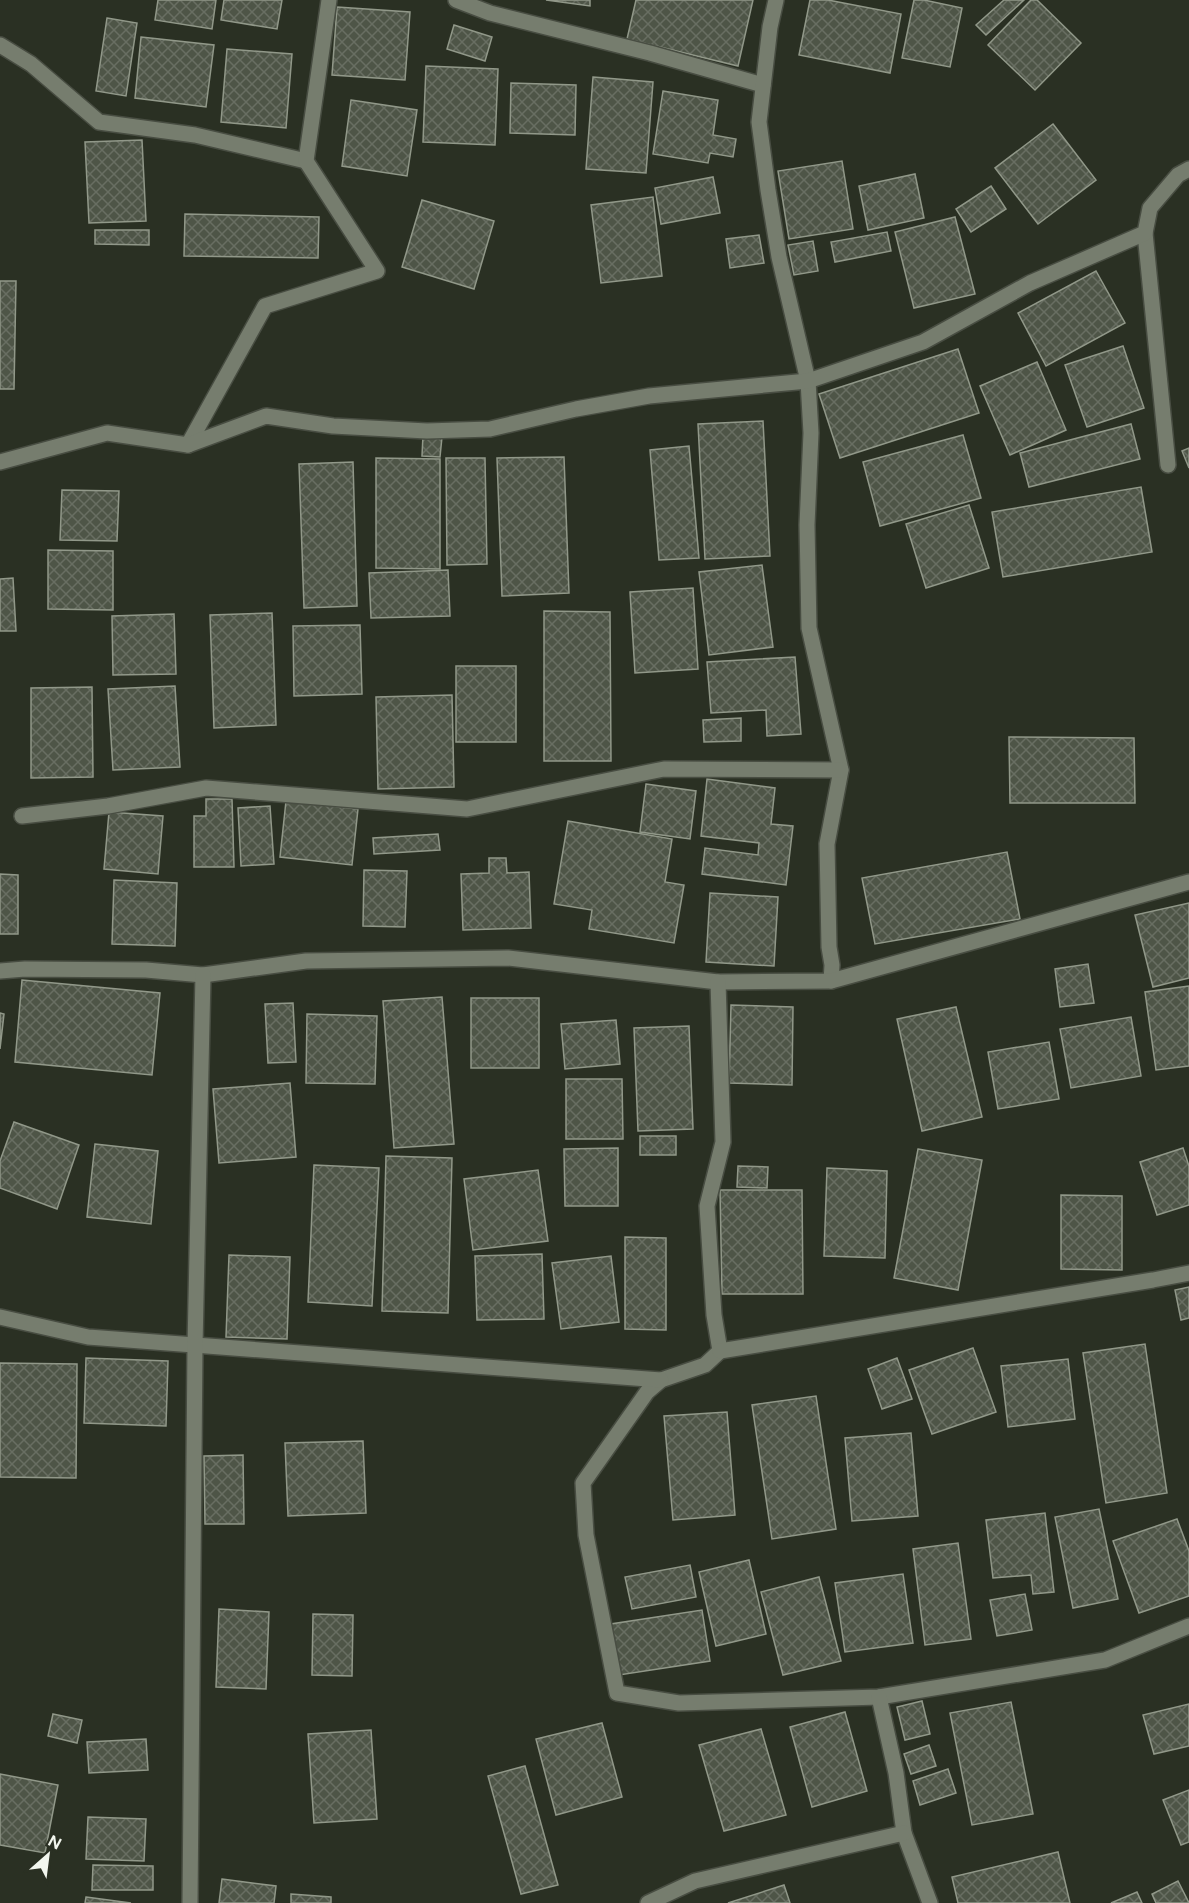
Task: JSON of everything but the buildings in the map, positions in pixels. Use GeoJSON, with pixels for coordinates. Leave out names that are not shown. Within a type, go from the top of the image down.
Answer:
{"type":"FeatureCollection","features":[{"type":"Feature","properties":{"kind":"street"},"geometry":{"type":"LineString","coordinates":[[188,445],[265,306],[377,271],[306,161],[329,0]]}},
{"type":"Feature","properties":{"kind":"street"},"geometry":{"type":"LineString","coordinates":[[456,0],[492,7],[763,85]]}},
{"type":"Feature","properties":{"kind":"street"},"geometry":{"type":"LineString","coordinates":[[776,0],[770,27],[759,122],[779,257],[808,381],[812,433],[807,525],[809,628],[841,770],[827,844],[828,947],[832,965],[831,981]]}},
{"type":"Feature","properties":{"kind":"street"},"geometry":{"type":"LineString","coordinates":[[0,45],[31,64],[99,122],[195,135],[306,161]]}},
{"type":"Feature","properties":{"kind":"street"},"geometry":{"type":"LineString","coordinates":[[1168,465],[1145,233],[1150,208],[1184,172],[1189,159]]}},
{"type":"Feature","properties":{"kind":"street"},"geometry":{"type":"LineString","coordinates":[[0,462],[107,433],[188,445],[266,416],[333,426],[428,431],[490,429],[576,409],[650,396],[808,381],[923,342],[1029,283],[1145,233]]}},
{"type":"Feature","properties":{"kind":"street"},"geometry":{"type":"LineString","coordinates":[[22,816],[108,806],[206,788],[466,809],[663,769],[841,770]]}},
{"type":"Feature","properties":{"kind":"street"},"geometry":{"type":"LineString","coordinates":[[0,971],[25,969],[146,970],[202,975],[306,961],[508,958],[718,982],[831,981],[1189,882]]}},
{"type":"Feature","properties":{"kind":"street"},"geometry":{"type":"LineString","coordinates":[[190,1903],[195,1346],[202,975]]}},
{"type":"Feature","properties":{"kind":"street"},"geometry":{"type":"LineString","coordinates":[[718,982],[723,1142],[707,1206],[714,1314],[720,1351]]}},
{"type":"Feature","properties":{"kind":"street"},"geometry":{"type":"LineString","coordinates":[[1189,1273],[720,1351],[705,1365],[661,1380],[647,1392],[583,1483],[586,1535],[617,1693],[679,1703],[879,1697],[1105,1660],[1189,1626]]}},
{"type":"Feature","properties":{"kind":"street"},"geometry":{"type":"LineString","coordinates":[[0,1317],[88,1337],[661,1380]]}},
{"type":"Feature","properties":{"kind":"street"},"geometry":{"type":"LineString","coordinates":[[879,1697],[896,1773],[904,1833],[930,1903]]}},
{"type":"Feature","properties":{"kind":"street"},"geometry":{"type":"LineString","coordinates":[[648,1903],[695,1881],[904,1833]]}}]}
